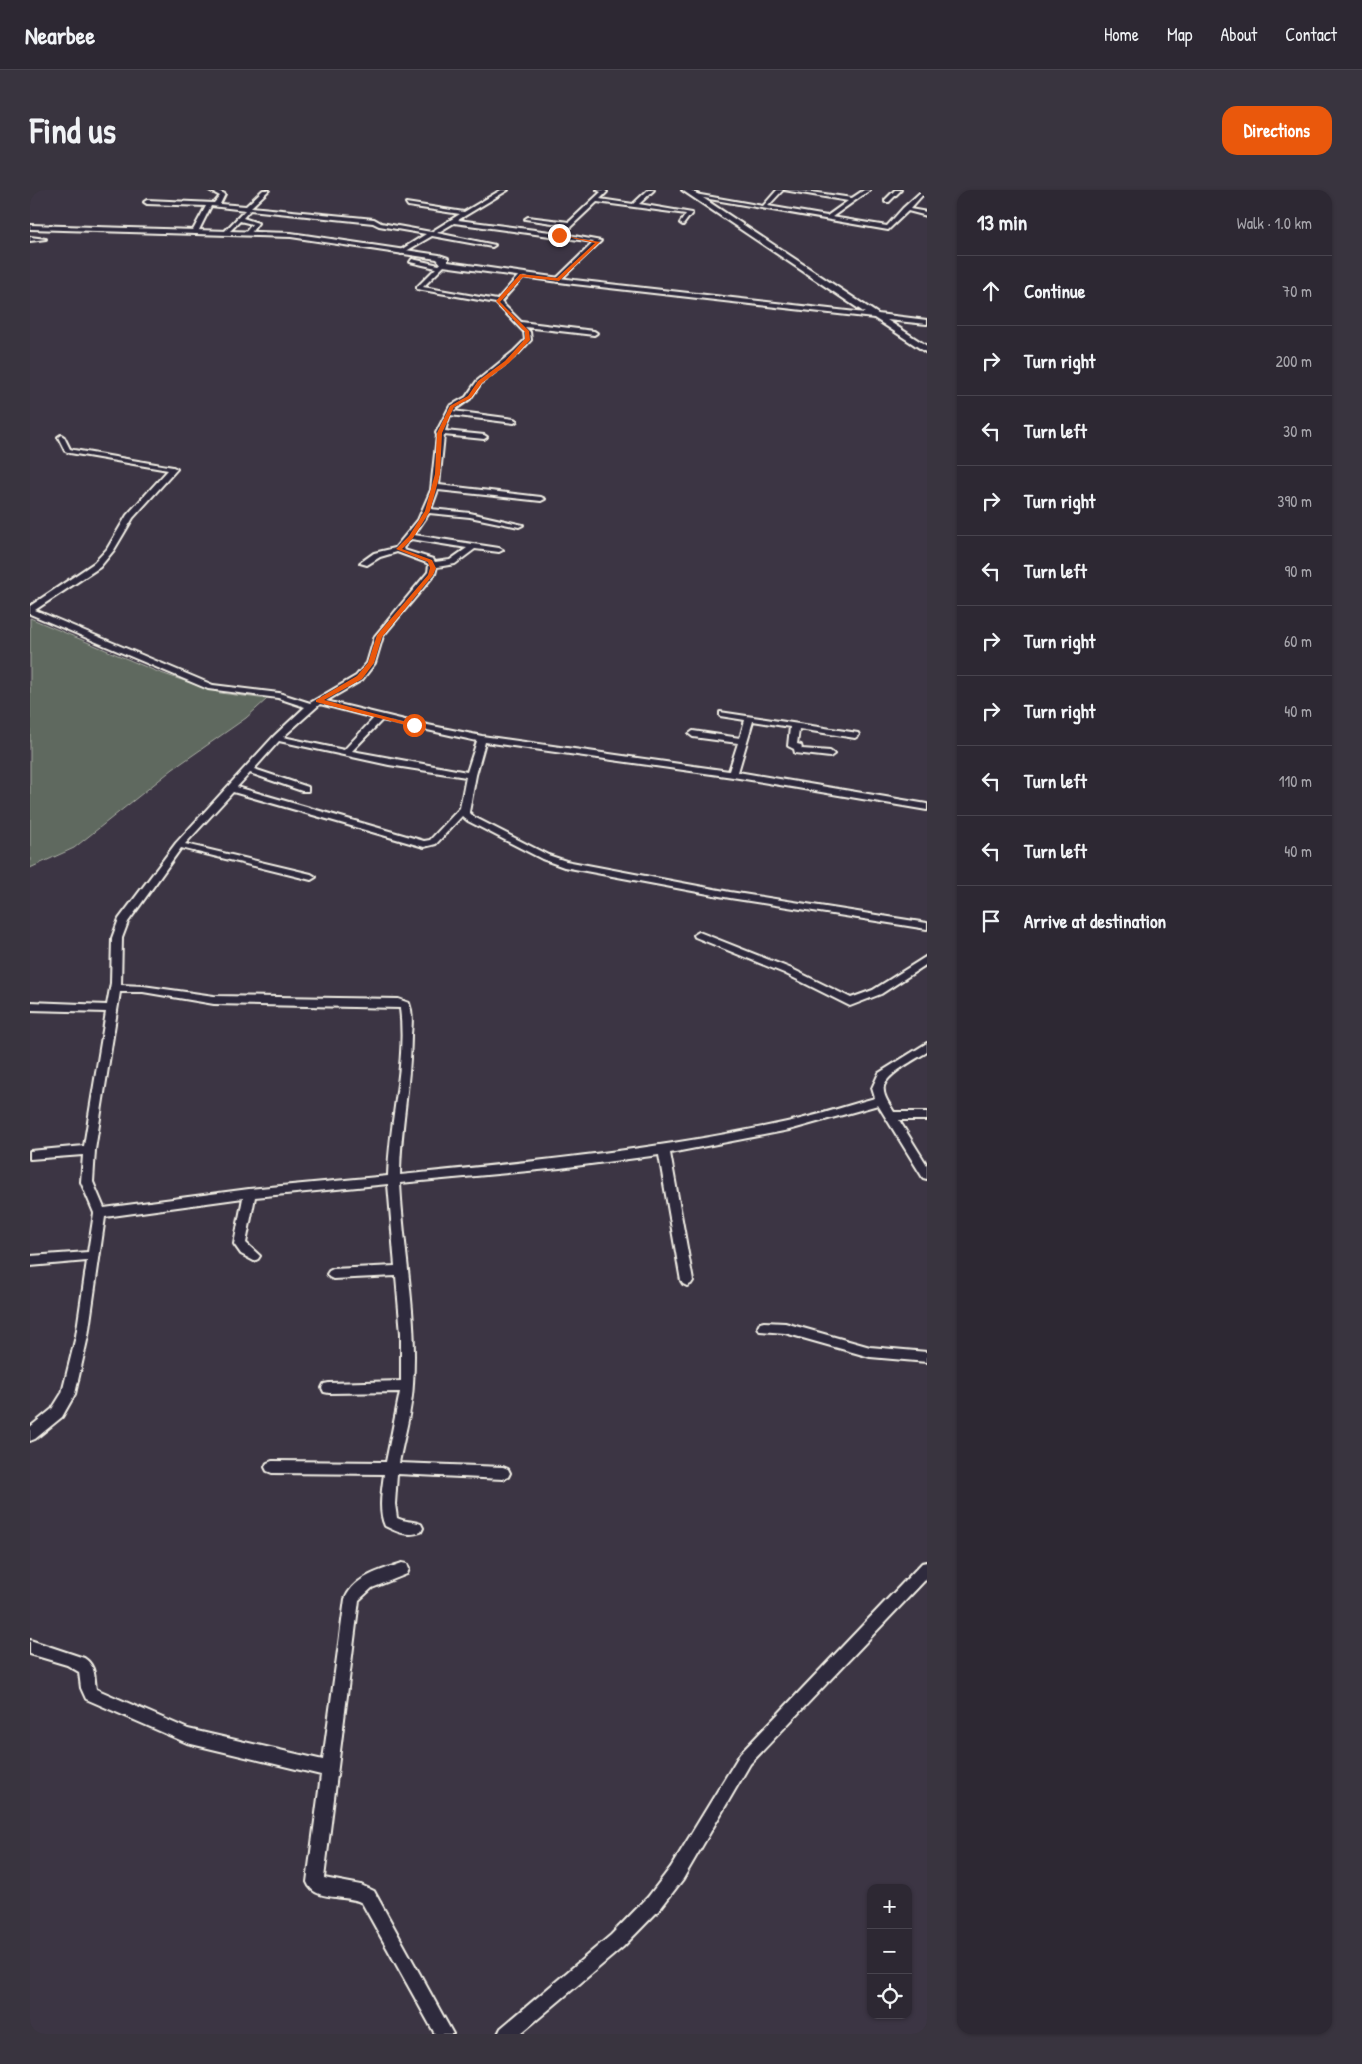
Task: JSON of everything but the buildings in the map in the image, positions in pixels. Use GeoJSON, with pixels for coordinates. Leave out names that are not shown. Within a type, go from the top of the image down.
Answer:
{"type":"FeatureCollection","features":[{"type":"Feature","properties":{"kind":"street"},"geometry":{"type":"LineString","coordinates":[[212,190],[223,195],[216,205]]}},
{"type":"Feature","properties":{"kind":"street"},"geometry":{"type":"LineString","coordinates":[[226,232],[266,190]]}},
{"type":"Feature","properties":{"kind":"street"},"geometry":{"type":"LineString","coordinates":[[401,252],[505,190]]}},
{"type":"Feature","properties":{"kind":"street"},"geometry":{"type":"LineString","coordinates":[[559,235],[604,192],[600,190]]}},
{"type":"Feature","properties":{"kind":"street"},"geometry":{"type":"LineString","coordinates":[[634,206],[651,190]]}},
{"type":"Feature","properties":{"kind":"street"},"geometry":{"type":"LineString","coordinates":[[686,190],[708,198],[927,342]]}},
{"type":"Feature","properties":{"kind":"street"},"geometry":{"type":"LineString","coordinates":[[765,206],[780,190]]}},
{"type":"Feature","properties":{"kind":"street"},"geometry":{"type":"LineString","coordinates":[[787,190],[852,200]]}},
{"type":"Feature","properties":{"kind":"street"},"geometry":{"type":"LineString","coordinates":[[816,201],[828,190]]}},
{"type":"Feature","properties":{"kind":"street"},"geometry":{"type":"LineString","coordinates":[[829,217],[867,190]]}},
{"type":"Feature","properties":{"kind":"street"},"geometry":{"type":"LineString","coordinates":[[887,201],[898,190]]}},
{"type":"Feature","properties":{"kind":"street"},"geometry":{"type":"LineString","coordinates":[[708,198],[890,228],[926,190]]}},
{"type":"Feature","properties":{"kind":"street"},"geometry":{"type":"LineString","coordinates":[[696,193],[927,350]]}},
{"type":"Feature","properties":{"kind":"street"},"geometry":{"type":"LineString","coordinates":[[595,200],[689,213],[683,224]]}},
{"type":"Feature","properties":{"kind":"street"},"geometry":{"type":"LineString","coordinates":[[147,202],[216,205],[374,221],[492,245]]}},
{"type":"Feature","properties":{"kind":"street"},"geometry":{"type":"LineString","coordinates":[[408,204],[467,214]]}},
{"type":"Feature","properties":{"kind":"street"},"geometry":{"type":"LineString","coordinates":[[195,232],[209,205]]}},
{"type":"Feature","properties":{"kind":"street"},"geometry":{"type":"LineString","coordinates":[[802,213],[809,207]]}},
{"type":"Feature","properties":{"kind":"street"},"geometry":{"type":"LineString","coordinates":[[905,210],[927,214]]}},
{"type":"Feature","properties":{"kind":"street"},"geometry":{"type":"LineString","coordinates":[[240,219],[255,223],[248,233]]}},
{"type":"Feature","properties":{"kind":"street"},"geometry":{"type":"LineString","coordinates":[[528,219],[572,224]]}},
{"type":"Feature","properties":{"kind":"street"},"geometry":{"type":"LineString","coordinates":[[452,222],[598,241],[558,280]]}},
{"type":"Feature","properties":{"kind":"street"},"geometry":{"type":"LineString","coordinates":[[30,227],[226,232],[323,238],[439,257],[445,260],[419,286],[433,294],[498,302],[529,334],[521,349],[480,382],[469,397],[455,404],[448,413],[439,433],[435,487],[428,511],[411,537],[398,549],[377,555],[364,563]]}},
{"type":"Feature","properties":{"kind":"street"},"geometry":{"type":"LineString","coordinates":[[30,239],[43,240]]}},
{"type":"Feature","properties":{"kind":"street"},"geometry":{"type":"LineString","coordinates":[[412,261],[558,280],[927,322]]}},
{"type":"Feature","properties":{"kind":"street"},"geometry":{"type":"LineString","coordinates":[[498,302],[522,275]]}},
{"type":"Feature","properties":{"kind":"street"},"geometry":{"type":"LineString","coordinates":[[519,324],[594,334]]}},
{"type":"Feature","properties":{"kind":"street"},"geometry":{"type":"LineString","coordinates":[[448,413],[514,421]]}},
{"type":"Feature","properties":{"kind":"street"},"geometry":{"type":"LineString","coordinates":[[439,433],[484,437]]}},
{"type":"Feature","properties":{"kind":"street"},"geometry":{"type":"LineString","coordinates":[[30,610],[97,565],[110,550],[130,517],[173,469],[72,452],[67,450],[61,437]]}},
{"type":"Feature","properties":{"kind":"street"},"geometry":{"type":"LineString","coordinates":[[435,487],[542,499]]}},
{"type":"Feature","properties":{"kind":"street"},"geometry":{"type":"LineString","coordinates":[[428,511],[470,515],[519,525]]}},
{"type":"Feature","properties":{"kind":"street"},"geometry":{"type":"LineString","coordinates":[[411,537],[499,550]]}},
{"type":"Feature","properties":{"kind":"street"},"geometry":{"type":"LineString","coordinates":[[433,565],[452,562],[473,547]]}},
{"type":"Feature","properties":{"kind":"street"},"geometry":{"type":"LineString","coordinates":[[398,549],[428,560],[433,565]]}},
{"type":"Feature","properties":{"kind":"street"},"geometry":{"type":"LineString","coordinates":[[30,1435],[57,1413],[68,1394],[82,1336],[100,1213],[88,1182],[89,1150],[116,988],[118,938],[123,921],[179,845],[232,789],[276,738],[315,703],[352,683],[363,673],[371,663],[379,636],[428,580],[433,565]]}},
{"type":"Feature","properties":{"kind":"street"},"geometry":{"type":"LineString","coordinates":[[30,610],[210,686],[315,703],[482,739],[733,774],[927,807]]}},
{"type":"Feature","properties":{"kind":"street"},"geometry":{"type":"LineString","coordinates":[[722,714],[855,735]]}},
{"type":"Feature","properties":{"kind":"street"},"geometry":{"type":"LineString","coordinates":[[346,753],[380,717]]}},
{"type":"Feature","properties":{"kind":"street"},"geometry":{"type":"LineString","coordinates":[[733,774],[750,718]]}},
{"type":"Feature","properties":{"kind":"street"},"geometry":{"type":"LineString","coordinates":[[795,726],[792,746],[798,747],[798,751],[830,754]]}},
{"type":"Feature","properties":{"kind":"street"},"geometry":{"type":"LineString","coordinates":[[693,734],[743,741]]}},
{"type":"Feature","properties":{"kind":"street"},"geometry":{"type":"LineString","coordinates":[[276,738],[346,753],[471,775]]}},
{"type":"Feature","properties":{"kind":"street"},"geometry":{"type":"LineString","coordinates":[[232,789],[424,844],[433,842],[463,810],[482,739]]}},
{"type":"Feature","properties":{"kind":"street"},"geometry":{"type":"LineString","coordinates":[[249,770],[305,789]]}},
{"type":"Feature","properties":{"kind":"street"},"geometry":{"type":"LineString","coordinates":[[463,810],[471,819],[545,857],[564,864],[720,893],[927,926]]}},
{"type":"Feature","properties":{"kind":"street"},"geometry":{"type":"LineString","coordinates":[[179,845],[311,877]]}},
{"type":"Feature","properties":{"kind":"street"},"geometry":{"type":"LineString","coordinates":[[699,935],[788,971],[850,1002],[877,992],[927,959]]}},
{"type":"Feature","properties":{"kind":"street"},"geometry":{"type":"LineString","coordinates":[[116,988],[143,989],[214,1000],[403,1005],[406,1008],[406,1067],[400,1103],[394,1179],[409,1343],[407,1386],[390,1468],[390,1522],[404,1528],[416,1528]]}},
{"type":"Feature","properties":{"kind":"street"},"geometry":{"type":"LineString","coordinates":[[30,1006],[112,1009]]}},
{"type":"Feature","properties":{"kind":"street"},"geometry":{"type":"LineString","coordinates":[[927,1047],[883,1076],[878,1088],[882,1100],[927,1175]]}},
{"type":"Feature","properties":{"kind":"street"},"geometry":{"type":"LineString","coordinates":[[100,1213],[248,1193],[560,1164],[664,1150],[789,1126],[882,1100]]}},
{"type":"Feature","properties":{"kind":"street"},"geometry":{"type":"LineString","coordinates":[[892,1116],[927,1116]]}},
{"type":"Feature","properties":{"kind":"street"},"geometry":{"type":"LineString","coordinates":[[30,1155],[89,1150]]}},
{"type":"Feature","properties":{"kind":"street"},"geometry":{"type":"LineString","coordinates":[[664,1150],[687,1281]]}},
{"type":"Feature","properties":{"kind":"street"},"geometry":{"type":"LineString","coordinates":[[248,1193],[250,1209],[240,1230],[240,1244],[245,1251],[254,1256]]}},
{"type":"Feature","properties":{"kind":"street"},"geometry":{"type":"LineString","coordinates":[[30,1261],[94,1256]]}},
{"type":"Feature","properties":{"kind":"street"},"geometry":{"type":"LineString","coordinates":[[333,1274],[402,1271]]}},
{"type":"Feature","properties":{"kind":"street"},"geometry":{"type":"LineString","coordinates":[[764,1328],[785,1328],[870,1352],[927,1357]]}},
{"type":"Feature","properties":{"kind":"street"},"geometry":{"type":"LineString","coordinates":[[330,1388],[407,1386]]}},
{"type":"Feature","properties":{"kind":"street"},"geometry":{"type":"LineString","coordinates":[[272,1466],[390,1468],[503,1473]]}},
{"type":"Feature","properties":{"kind":"street"},"geometry":{"type":"LineString","coordinates":[[507,2034],[617,1941],[654,1903],[677,1873],[745,1759],[927,1568]]}},
{"type":"Feature","properties":{"kind":"street"},"geometry":{"type":"LineString","coordinates":[[402,1569],[365,1584],[358,1589],[352,1600],[316,1882],[320,1886],[362,1893],[368,1897],[444,2034]]}},
{"type":"Feature","properties":{"kind":"street"},"geometry":{"type":"LineString","coordinates":[[30,1647],[81,1663],[87,1670],[87,1685],[91,1694],[172,1731],[330,1769]]}},
{"type":"Feature","properties":{"kind":"green space"},"geometry":{"type":"Polygon","coordinates":[[[30,618],[158,672],[220,693],[267,699],[246,718],[173,769],[74,848],[30,868],[30,618]]]}},
{"type":"Feature","properties":{"kind":"route"},"geometry":{"type":"LineString","coordinates":[[414,725],[318,701],[359,678],[371,663],[379,636],[428,580],[433,568],[430,561],[404,553],[398,549],[411,537],[428,511],[435,487],[439,433],[443,422],[452,406],[469,397],[480,382],[507,362],[528,340],[529,334],[509,315],[505,307],[498,302],[518,278],[522,275],[558,280],[598,242],[596,240],[559,235]]}}]}
